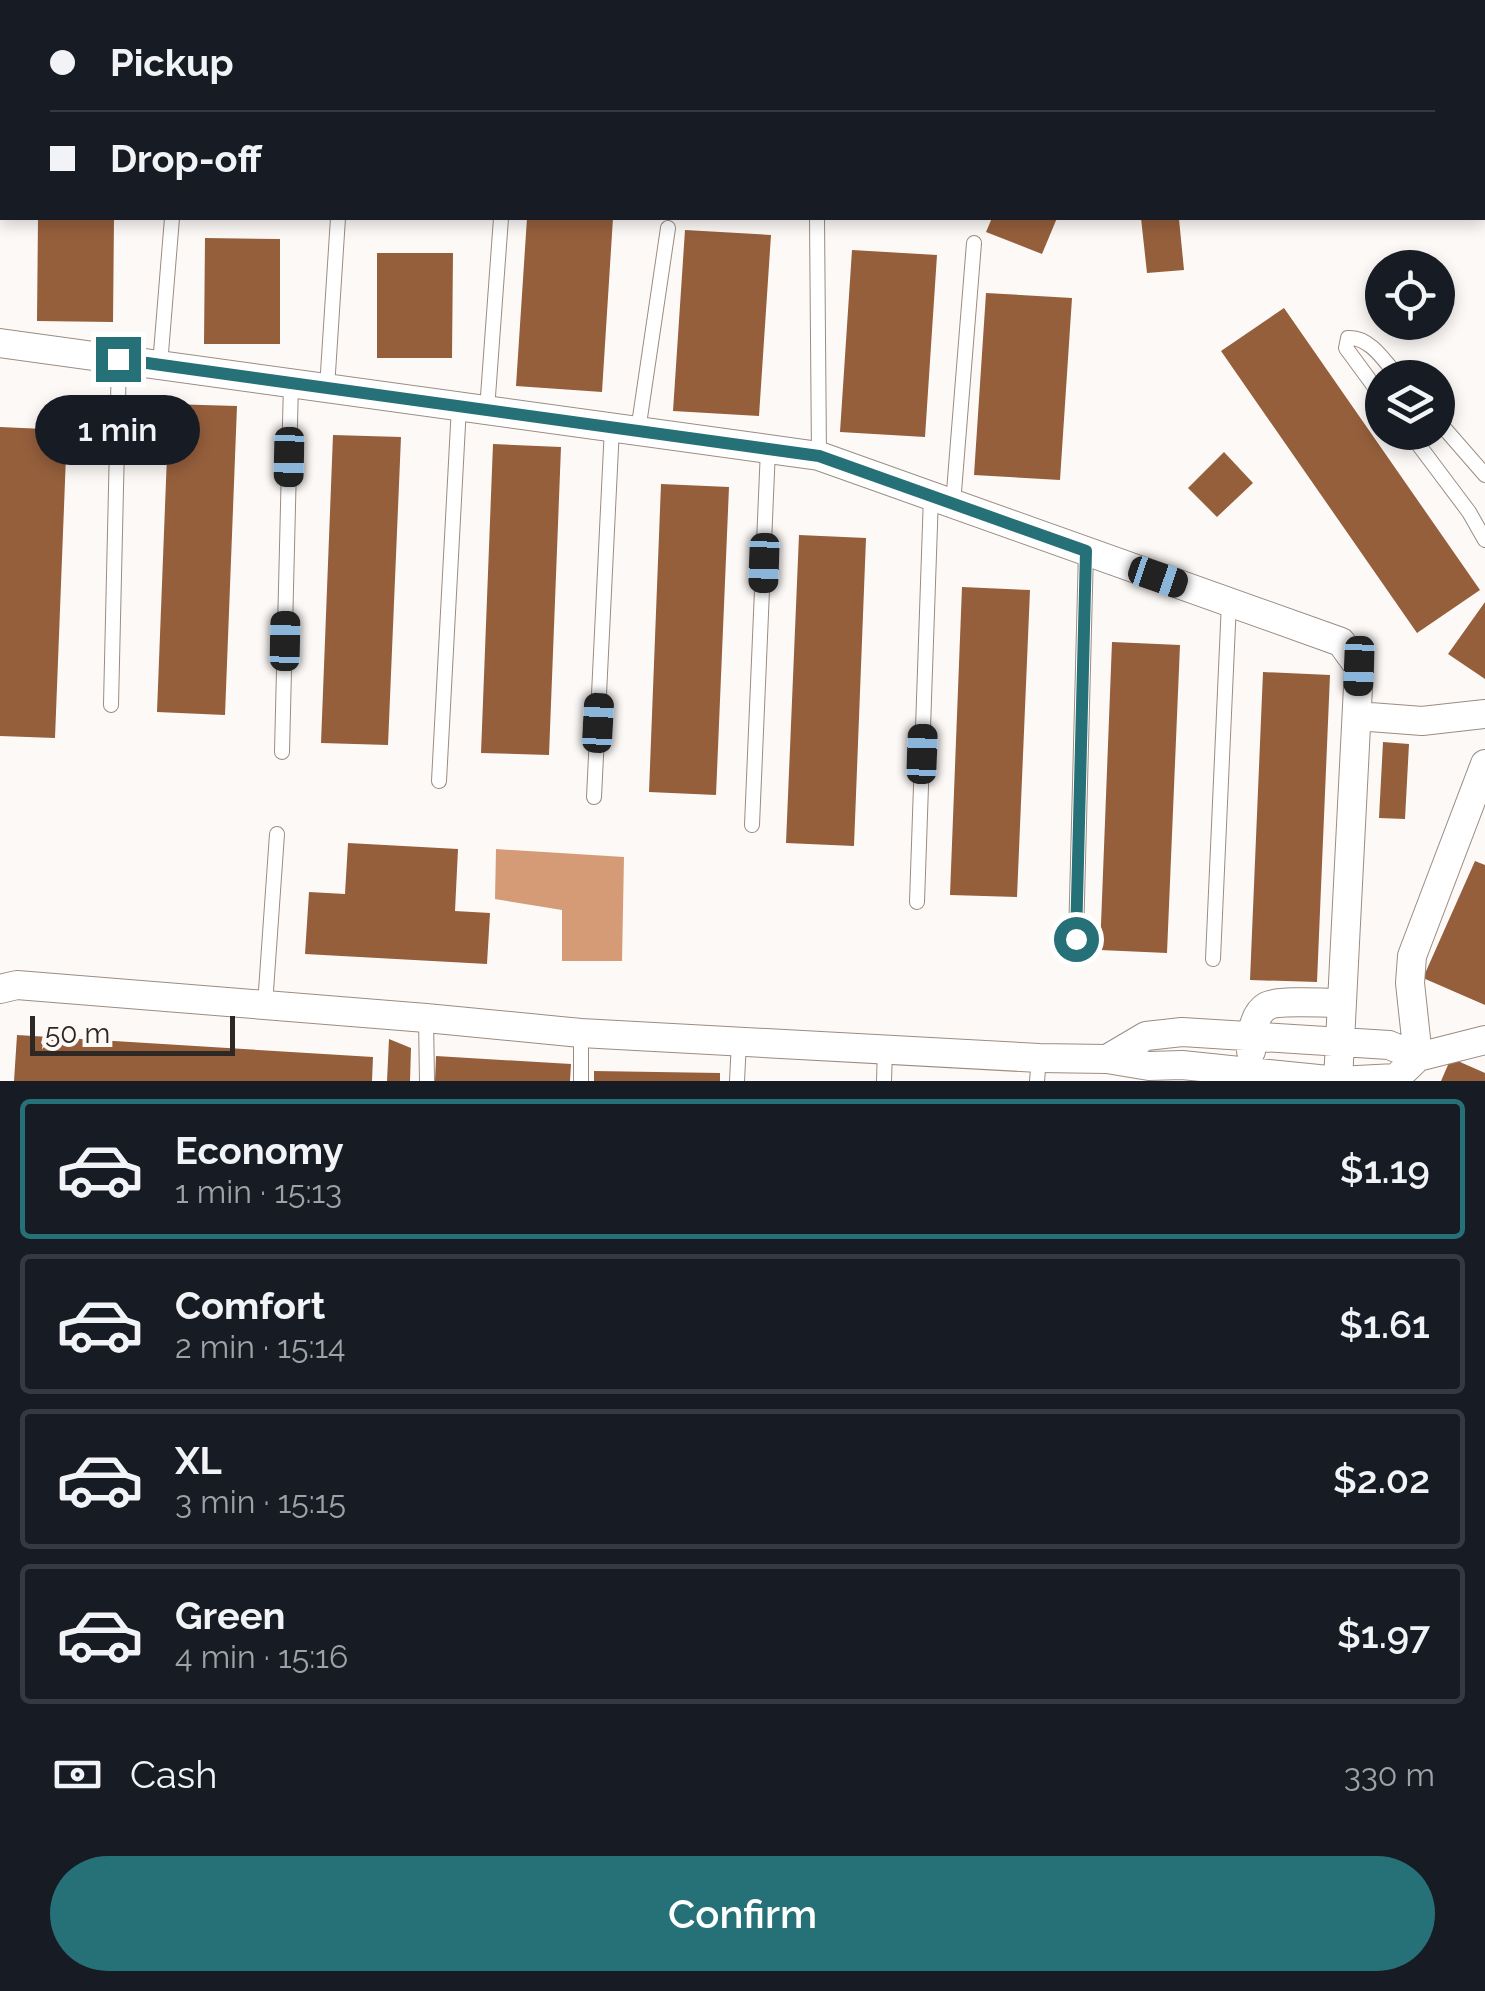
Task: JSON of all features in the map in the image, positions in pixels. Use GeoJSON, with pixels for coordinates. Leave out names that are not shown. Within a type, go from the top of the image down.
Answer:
{"type":"FeatureCollection","features":[{"type":"Feature","properties":{"kind":"street"},"geometry":{"type":"LineString","coordinates":[[0,343],[819,456],[1342,642],[1359,666],[1338,1081]]}},
{"type":"Feature","properties":{"kind":"street"},"geometry":{"type":"LineString","coordinates":[[1357,716],[1422,721],[1485,714]]}},
{"type":"Feature","properties":{"kind":"street"},"geometry":{"type":"LineString","coordinates":[[1419,1067],[1410,982],[1412,956],[1485,764]]}},
{"type":"Feature","properties":{"kind":"street"},"geometry":{"type":"LineString","coordinates":[[0,989],[18,985],[581,1033],[885,1049],[1038,1070],[1108,1059],[1182,1073],[1252,1073],[1338,1081],[1396,1078],[1485,1040]]}},
{"type":"Feature","properties":{"kind":"street"},"geometry":{"type":"LineString","coordinates":[[1252,1073],[1251,1035],[1260,1013],[1270,1004],[1341,1003]]}},
{"type":"Feature","properties":{"kind":"street"},"geometry":{"type":"LineString","coordinates":[[1108,1059],[1146,1036],[1182,1032],[1390,1045],[1419,1067]]}},
{"type":"Feature","properties":{"kind":"lane"},"geometry":{"type":"LineString","coordinates":[[160,365],[172,220]]}},
{"type":"Feature","properties":{"kind":"lane"},"geometry":{"type":"LineString","coordinates":[[327,388],[338,220]]}},
{"type":"Feature","properties":{"kind":"lane"},"geometry":{"type":"LineString","coordinates":[[487,410],[501,220]]}},
{"type":"Feature","properties":{"kind":"lane"},"geometry":{"type":"LineString","coordinates":[[816,220],[819,456]]}},
{"type":"Feature","properties":{"kind":"lane"},"geometry":{"type":"LineString","coordinates":[[594,797],[625,429],[668,228]]}},
{"type":"Feature","properties":{"kind":"lane"},"geometry":{"type":"LineString","coordinates":[[917,902],[942,500],[974,243]]}},
{"type":"Feature","properties":{"kind":"lane"},"geometry":{"type":"LineString","coordinates":[[1365,374],[1346,348],[1348,338],[1357,337],[1384,360]]}},
{"type":"Feature","properties":{"kind":"lane"},"geometry":{"type":"LineString","coordinates":[[112,705],[118,359]]}},
{"type":"Feature","properties":{"kind":"lane"},"geometry":{"type":"LineString","coordinates":[[282,752],[291,383]]}},
{"type":"Feature","properties":{"kind":"lane"},"geometry":{"type":"LineString","coordinates":[[439,782],[458,406]]}},
{"type":"Feature","properties":{"kind":"lane"},"geometry":{"type":"LineString","coordinates":[[1455,441],[1485,476]]}},
{"type":"Feature","properties":{"kind":"lane"},"geometry":{"type":"LineString","coordinates":[[752,825],[768,449]]}},
{"type":"Feature","properties":{"kind":"lane"},"geometry":{"type":"LineString","coordinates":[[1422,450],[1485,540]]}},
{"type":"Feature","properties":{"kind":"lane"},"geometry":{"type":"LineString","coordinates":[[1469,512],[1485,516]]}},
{"type":"Feature","properties":{"kind":"lane"},"geometry":{"type":"LineString","coordinates":[[1076,939],[1086,551]]}},
{"type":"Feature","properties":{"kind":"lane"},"geometry":{"type":"LineString","coordinates":[[1213,959],[1229,602]]}},
{"type":"Feature","properties":{"kind":"lane"},"geometry":{"type":"LineString","coordinates":[[265,1006],[277,834]]}},
{"type":"Feature","properties":{"kind":"lane"},"geometry":{"type":"LineString","coordinates":[[426,1018],[427,1081]]}},
{"type":"Feature","properties":{"kind":"lane"},"geometry":{"type":"LineString","coordinates":[[1182,1032],[1182,1073]]}},
{"type":"Feature","properties":{"kind":"lane"},"geometry":{"type":"LineString","coordinates":[[581,1033],[581,1081]]}},
{"type":"Feature","properties":{"kind":"lane"},"geometry":{"type":"LineString","coordinates":[[737,1081],[739,1041]]}},
{"type":"Feature","properties":{"kind":"lane"},"geometry":{"type":"LineString","coordinates":[[884,1081],[885,1049]]}},
{"type":"Feature","properties":{"kind":"shaded area"},"geometry":{"type":"Polygon","coordinates":[[[496,849],[624,857],[622,961],[562,961],[562,910],[495,899],[496,849]]]}},
{"type":"Feature","properties":{"kind":"building"},"geometry":{"type":"Polygon","coordinates":[[[38,220],[114,220],[113,322],[37,321],[38,220]]]}},
{"type":"Feature","properties":{"kind":"building"},"geometry":{"type":"Polygon","coordinates":[[[527,220],[613,220],[602,392],[516,386],[527,220]]]}},
{"type":"Feature","properties":{"kind":"building"},"geometry":{"type":"Polygon","coordinates":[[[991,220],[1056,220],[1042,254],[986,232],[991,220]]]}},
{"type":"Feature","properties":{"kind":"building"},"geometry":{"type":"Polygon","coordinates":[[[1141,220],[1179,220],[1184,270],[1147,273],[1141,220]]]}},
{"type":"Feature","properties":{"kind":"building"},"geometry":{"type":"Polygon","coordinates":[[[685,230],[771,235],[759,416],[673,411],[685,230]]]}},
{"type":"Feature","properties":{"kind":"building"},"geometry":{"type":"Polygon","coordinates":[[[205,238],[280,239],[280,344],[204,344],[205,238]]]}},
{"type":"Feature","properties":{"kind":"building"},"geometry":{"type":"Polygon","coordinates":[[[852,250],[937,255],[925,437],[840,432],[852,250]]]}},
{"type":"Feature","properties":{"kind":"building"},"geometry":{"type":"Polygon","coordinates":[[[377,253],[453,253],[452,358],[377,358],[377,253]]]}},
{"type":"Feature","properties":{"kind":"building"},"geometry":{"type":"Polygon","coordinates":[[[986,293],[1072,298],[1060,480],[974,475],[986,293]]]}},
{"type":"Feature","properties":{"kind":"building"},"geometry":{"type":"Polygon","coordinates":[[[1284,308],[1365,425],[1365,450],[1383,450],[1480,590],[1417,633],[1221,351],[1284,308]]]}},
{"type":"Feature","properties":{"kind":"building"},"geometry":{"type":"Polygon","coordinates":[[[169,404],[237,406],[225,715],[157,712],[169,404]]]}},
{"type":"Feature","properties":{"kind":"building"},"geometry":{"type":"Polygon","coordinates":[[[0,427],[67,430],[55,738],[0,736],[0,427]]]}},
{"type":"Feature","properties":{"kind":"building"},"geometry":{"type":"Polygon","coordinates":[[[333,435],[401,437],[388,745],[321,743],[333,435]]]}},
{"type":"Feature","properties":{"kind":"building"},"geometry":{"type":"Polygon","coordinates":[[[493,444],[561,447],[549,755],[481,753],[493,444]]]}},
{"type":"Feature","properties":{"kind":"building"},"geometry":{"type":"Polygon","coordinates":[[[1224,452],[1253,483],[1217,517],[1188,488],[1224,452]]]}},
{"type":"Feature","properties":{"kind":"building"},"geometry":{"type":"Polygon","coordinates":[[[661,484],[729,487],[716,795],[649,792],[661,484]]]}},
{"type":"Feature","properties":{"kind":"building"},"geometry":{"type":"Polygon","coordinates":[[[799,535],[866,538],[854,846],[786,843],[799,535]]]}},
{"type":"Feature","properties":{"kind":"building"},"geometry":{"type":"Polygon","coordinates":[[[962,587],[1030,590],[1017,897],[950,895],[962,587]]]}},
{"type":"Feature","properties":{"kind":"building"},"geometry":{"type":"Polygon","coordinates":[[[1485,602],[1485,679],[1448,654],[1485,602]]]}},
{"type":"Feature","properties":{"kind":"building"},"geometry":{"type":"Polygon","coordinates":[[[1112,642],[1180,645],[1167,953],[1100,950],[1112,642]]]}},
{"type":"Feature","properties":{"kind":"building"},"geometry":{"type":"Polygon","coordinates":[[[1263,672],[1330,675],[1317,982],[1250,980],[1263,672]]]}},
{"type":"Feature","properties":{"kind":"building"},"geometry":{"type":"Polygon","coordinates":[[[1383,742],[1409,744],[1405,819],[1379,818],[1383,742]]]}},
{"type":"Feature","properties":{"kind":"building"},"geometry":{"type":"Polygon","coordinates":[[[348,843],[458,849],[455,911],[490,913],[487,964],[305,954],[309,892],[345,894],[348,843]]]}},
{"type":"Feature","properties":{"kind":"building"},"geometry":{"type":"Polygon","coordinates":[[[1475,861],[1485,865],[1485,1005],[1423,978],[1475,861]]]}},
{"type":"Feature","properties":{"kind":"building"},"geometry":{"type":"Polygon","coordinates":[[[17,1035],[373,1057],[372,1081],[14,1081],[17,1035]]]}},
{"type":"Feature","properties":{"kind":"building"},"geometry":{"type":"Polygon","coordinates":[[[389,1039],[411,1048],[410,1081],[387,1081],[389,1039]]]}},
{"type":"Feature","properties":{"kind":"building"},"geometry":{"type":"Polygon","coordinates":[[[436,1056],[571,1064],[570,1081],[435,1081],[436,1056]]]}},
{"type":"Feature","properties":{"kind":"building"},"geometry":{"type":"Polygon","coordinates":[[[1451,1058],[1485,1073],[1485,1081],[1441,1081],[1451,1058]]]}},
{"type":"Feature","properties":{"kind":"building"},"geometry":{"type":"Polygon","coordinates":[[[594,1071],[720,1073],[720,1081],[594,1081],[594,1071]]]}},
{"type":"Feature","properties":{"kind":"route"},"geometry":{"type":"LineString","coordinates":[[118,359],[819,456],[1086,551],[1076,939]]}}]}
